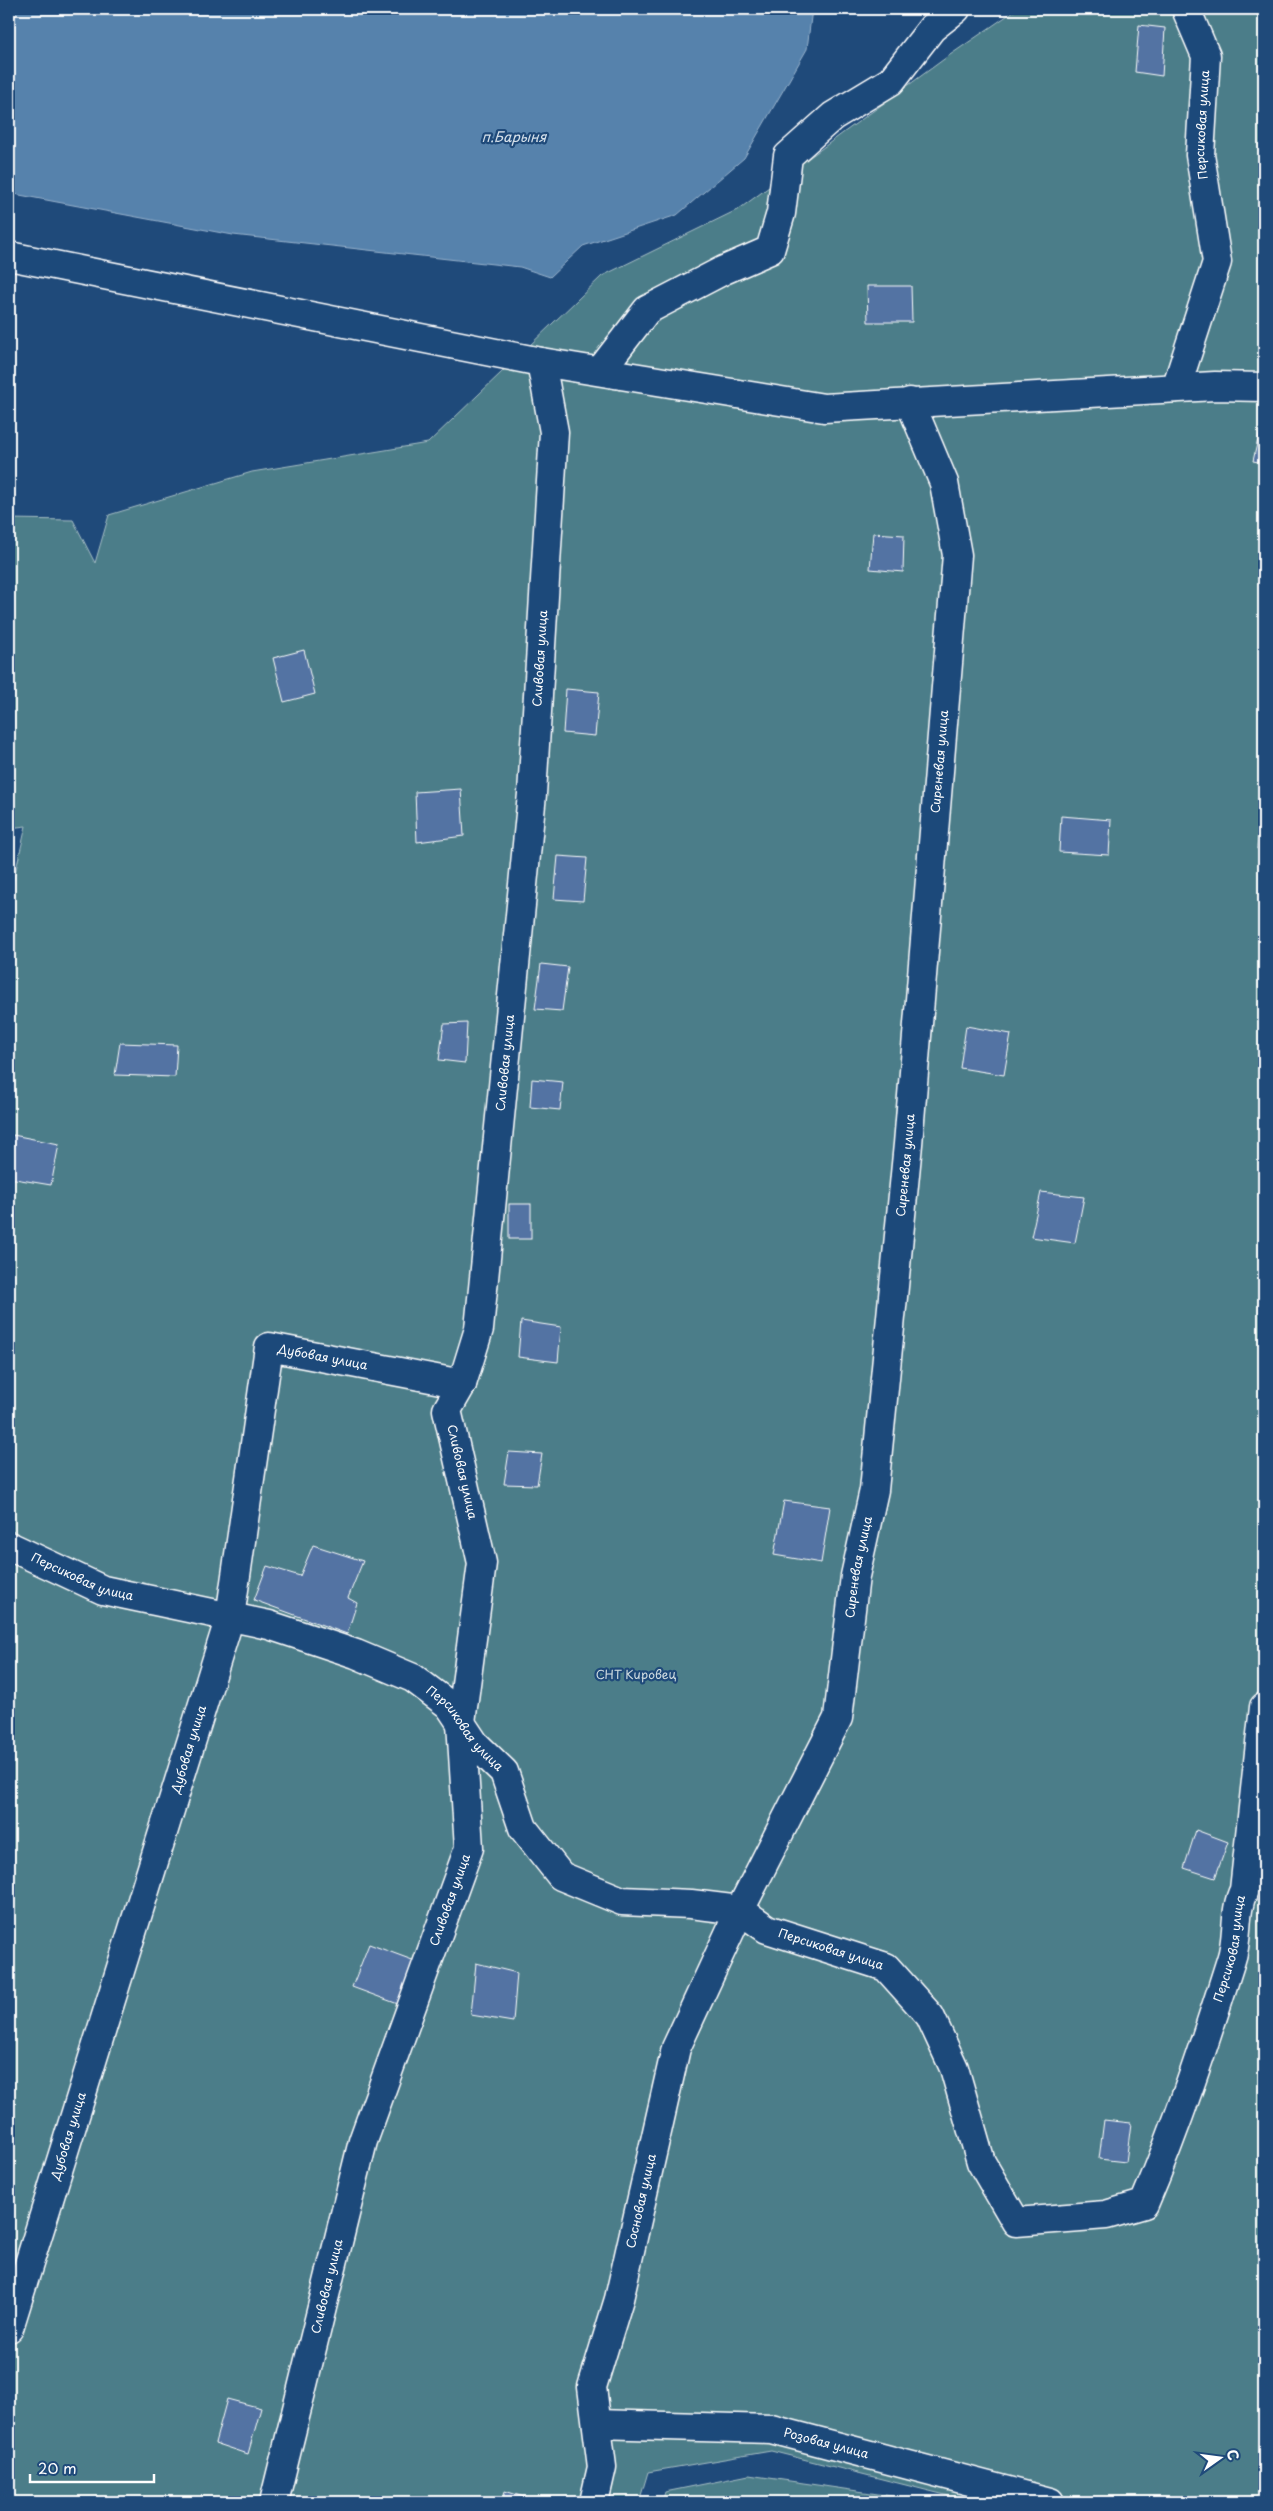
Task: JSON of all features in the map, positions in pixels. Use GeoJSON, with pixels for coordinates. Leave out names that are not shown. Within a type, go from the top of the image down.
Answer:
{"type":"FeatureCollection","features":[{"type":"Feature","properties":{"kind":"street"},"geometry":{"type":"LineString","coordinates":[[600,372],[647,310],[724,270],[770,250],[781,213],[788,156],[833,116],[890,81],[932,28],[956,9]]}},
{"type":"Feature","properties":{"kind":"street","name":"Персиковая улица"},"geometry":{"type":"LineString","coordinates":[[1176,388],[1217,262],[1200,155],[1206,56],[1186,9]]}},
{"type":"Feature","properties":{"kind":"street"},"geometry":{"type":"LineString","coordinates":[[9,256],[541,362],[824,408],[1215,386],[1264,388]]}},
{"type":"Feature","properties":{"kind":"street","name":"Сливовая улица"},"geometry":{"type":"LineString","coordinates":[[274,2502],[363,2141],[469,1848],[460,1722],[482,1563],[447,1410],[462,1384],[480,1329],[532,794],[554,432],[541,362]]}},
{"type":"Feature","properties":{"kind":"street","name":"Сиреневая улица"},"geometry":{"type":"LineString","coordinates":[[740,1910],[838,1718],[855,1576],[874,1490],[909,1134],[957,555],[944,483],[910,402]]}},
{"type":"Feature","properties":{"kind":"street","name":"Дубовая улица"},"geometry":{"type":"LineString","coordinates":[[9,2328],[230,1617],[269,1347],[462,1384]]}},
{"type":"Feature","properties":{"kind":"street","name":"Персиковая улица"},"geometry":{"type":"LineString","coordinates":[[9,1546],[103,1590],[269,1625],[330,1645],[413,1678],[449,1705],[475,1744],[504,1772],[523,1828],[561,1876],[622,1901],[691,1904],[740,1910],[767,1930],[886,1967],[930,2016],[954,2068],[981,2162],[1016,2222],[1106,2215],[1144,2204],[1167,2152],[1232,1957],[1238,1902],[1254,1887],[1264,1707]]}},
{"type":"Feature","properties":{"kind":"street","name":"Сосновая улица"},"geometry":{"type":"LineString","coordinates":[[594,2502],[602,2467],[592,2387],[619,2299],[676,2048],[740,1910]]}},
{"type":"Feature","properties":{"kind":"street","name":"Розовая улица"},"geometry":{"type":"LineString","coordinates":[[598,2424],[771,2429],[1050,2502]]}},
{"type":"Feature","properties":{"kind":"green space","name":"СНТ Кировец"},"geometry":{"type":"Polygon","coordinates":[[[1017,9],[1264,9],[1264,2502],[973,2502],[771,2451],[648,2472],[639,2502],[9,2502],[9,900],[26,826],[9,828],[9,519],[73,520],[95,563],[109,515],[252,472],[428,443],[602,276],[739,209],[947,57],[1017,9]]]}},
{"type":"Feature","properties":{"kind":"green space"},"geometry":{"type":"Polygon","coordinates":[[[749,2475],[905,2498],[915,2502],[662,2502],[665,2492],[749,2475]]]}},
{"type":"Feature","properties":{"kind":"water","name":"п.Барыня"},"geometry":{"type":"Polygon","coordinates":[[[9,9],[352,9],[376,15],[419,9],[812,9],[807,49],[744,158],[677,215],[583,246],[550,277],[520,267],[233,235],[9,193],[9,9]]]}},
{"type":"Feature","properties":{"kind":"building"},"geometry":{"type":"Polygon","coordinates":[[[1139,25],[1165,28],[1162,76],[1135,72],[1139,25]]]}},
{"type":"Feature","properties":{"kind":"building"},"geometry":{"type":"Polygon","coordinates":[[[867,286],[911,286],[912,322],[868,322],[867,286]]]}},
{"type":"Feature","properties":{"kind":"building"},"geometry":{"type":"Polygon","coordinates":[[[1262,422],[1264,422],[1264,463],[1253,461],[1262,422]]]}},
{"type":"Feature","properties":{"kind":"building"},"geometry":{"type":"Polygon","coordinates":[[[873,533],[904,535],[903,572],[870,569],[873,533]]]}},
{"type":"Feature","properties":{"kind":"building"},"geometry":{"type":"Polygon","coordinates":[[[304,650],[315,694],[284,702],[273,658],[304,650]]]}},
{"type":"Feature","properties":{"kind":"building"},"geometry":{"type":"Polygon","coordinates":[[[566,689],[599,692],[595,736],[563,733],[566,689]]]}},
{"type":"Feature","properties":{"kind":"building"},"geometry":{"type":"Polygon","coordinates":[[[1263,784],[1264,849],[1257,849],[1263,784]]]}},
{"type":"Feature","properties":{"kind":"building"},"geometry":{"type":"Polygon","coordinates":[[[461,789],[464,836],[417,842],[415,792],[461,789]]]}},
{"type":"Feature","properties":{"kind":"building"},"geometry":{"type":"Polygon","coordinates":[[[1061,816],[1111,820],[1109,855],[1059,852],[1061,816]]]}},
{"type":"Feature","properties":{"kind":"building"},"geometry":{"type":"Polygon","coordinates":[[[558,856],[587,858],[583,901],[554,899],[558,856]]]}},
{"type":"Feature","properties":{"kind":"building"},"geometry":{"type":"Polygon","coordinates":[[[541,964],[568,967],[562,1011],[535,1009],[541,964]]]}},
{"type":"Feature","properties":{"kind":"building"},"geometry":{"type":"Polygon","coordinates":[[[467,1023],[465,1063],[439,1060],[444,1024],[467,1023]]]}},
{"type":"Feature","properties":{"kind":"building"},"geometry":{"type":"Polygon","coordinates":[[[966,1026],[1011,1034],[1004,1075],[960,1068],[966,1026]]]}},
{"type":"Feature","properties":{"kind":"building"},"geometry":{"type":"Polygon","coordinates":[[[120,1043],[177,1045],[175,1077],[115,1075],[120,1043]]]}},
{"type":"Feature","properties":{"kind":"building"},"geometry":{"type":"Polygon","coordinates":[[[532,1079],[563,1082],[560,1110],[530,1107],[532,1079]]]}},
{"type":"Feature","properties":{"kind":"building"},"geometry":{"type":"Polygon","coordinates":[[[13,1135],[59,1144],[51,1185],[9,1178],[9,1158],[13,1135]]]}},
{"type":"Feature","properties":{"kind":"building"},"geometry":{"type":"Polygon","coordinates":[[[1041,1192],[1084,1197],[1075,1243],[1031,1237],[1041,1192]]]}},
{"type":"Feature","properties":{"kind":"building"},"geometry":{"type":"Polygon","coordinates":[[[509,1204],[531,1204],[531,1239],[509,1239],[509,1204]]]}},
{"type":"Feature","properties":{"kind":"building"},"geometry":{"type":"Polygon","coordinates":[[[521,1321],[561,1327],[558,1362],[518,1357],[521,1321]]]}},
{"type":"Feature","properties":{"kind":"building"},"geometry":{"type":"Polygon","coordinates":[[[509,1452],[542,1454],[537,1485],[504,1484],[509,1452]]]}},
{"type":"Feature","properties":{"kind":"building"},"geometry":{"type":"Polygon","coordinates":[[[784,1501],[830,1507],[821,1563],[774,1555],[784,1501]]]}},
{"type":"Feature","properties":{"kind":"building"},"geometry":{"type":"Polygon","coordinates":[[[313,1545],[363,1561],[348,1598],[357,1603],[347,1634],[254,1600],[267,1566],[300,1576],[313,1545]]]}},
{"type":"Feature","properties":{"kind":"building"},"geometry":{"type":"Polygon","coordinates":[[[1196,1830],[1228,1842],[1215,1878],[1184,1868],[1196,1830]]]}},
{"type":"Feature","properties":{"kind":"building"},"geometry":{"type":"Polygon","coordinates":[[[369,1944],[415,1961],[398,2004],[352,1987],[369,1944]]]}},
{"type":"Feature","properties":{"kind":"building"},"geometry":{"type":"Polygon","coordinates":[[[476,1963],[517,1973],[513,2022],[471,2015],[476,1963]]]}},
{"type":"Feature","properties":{"kind":"building"},"geometry":{"type":"Polygon","coordinates":[[[1104,2120],[1131,2123],[1126,2162],[1099,2159],[1104,2120]]]}},
{"type":"Feature","properties":{"kind":"building"},"geometry":{"type":"Polygon","coordinates":[[[227,2399],[261,2408],[248,2454],[215,2443],[227,2399]]]}},
{"type":"Feature","properties":{"kind":"building"},"geometry":{"type":"Polygon","coordinates":[[[505,2491],[536,2501],[536,2502],[502,2502],[505,2491]]]}}]}
